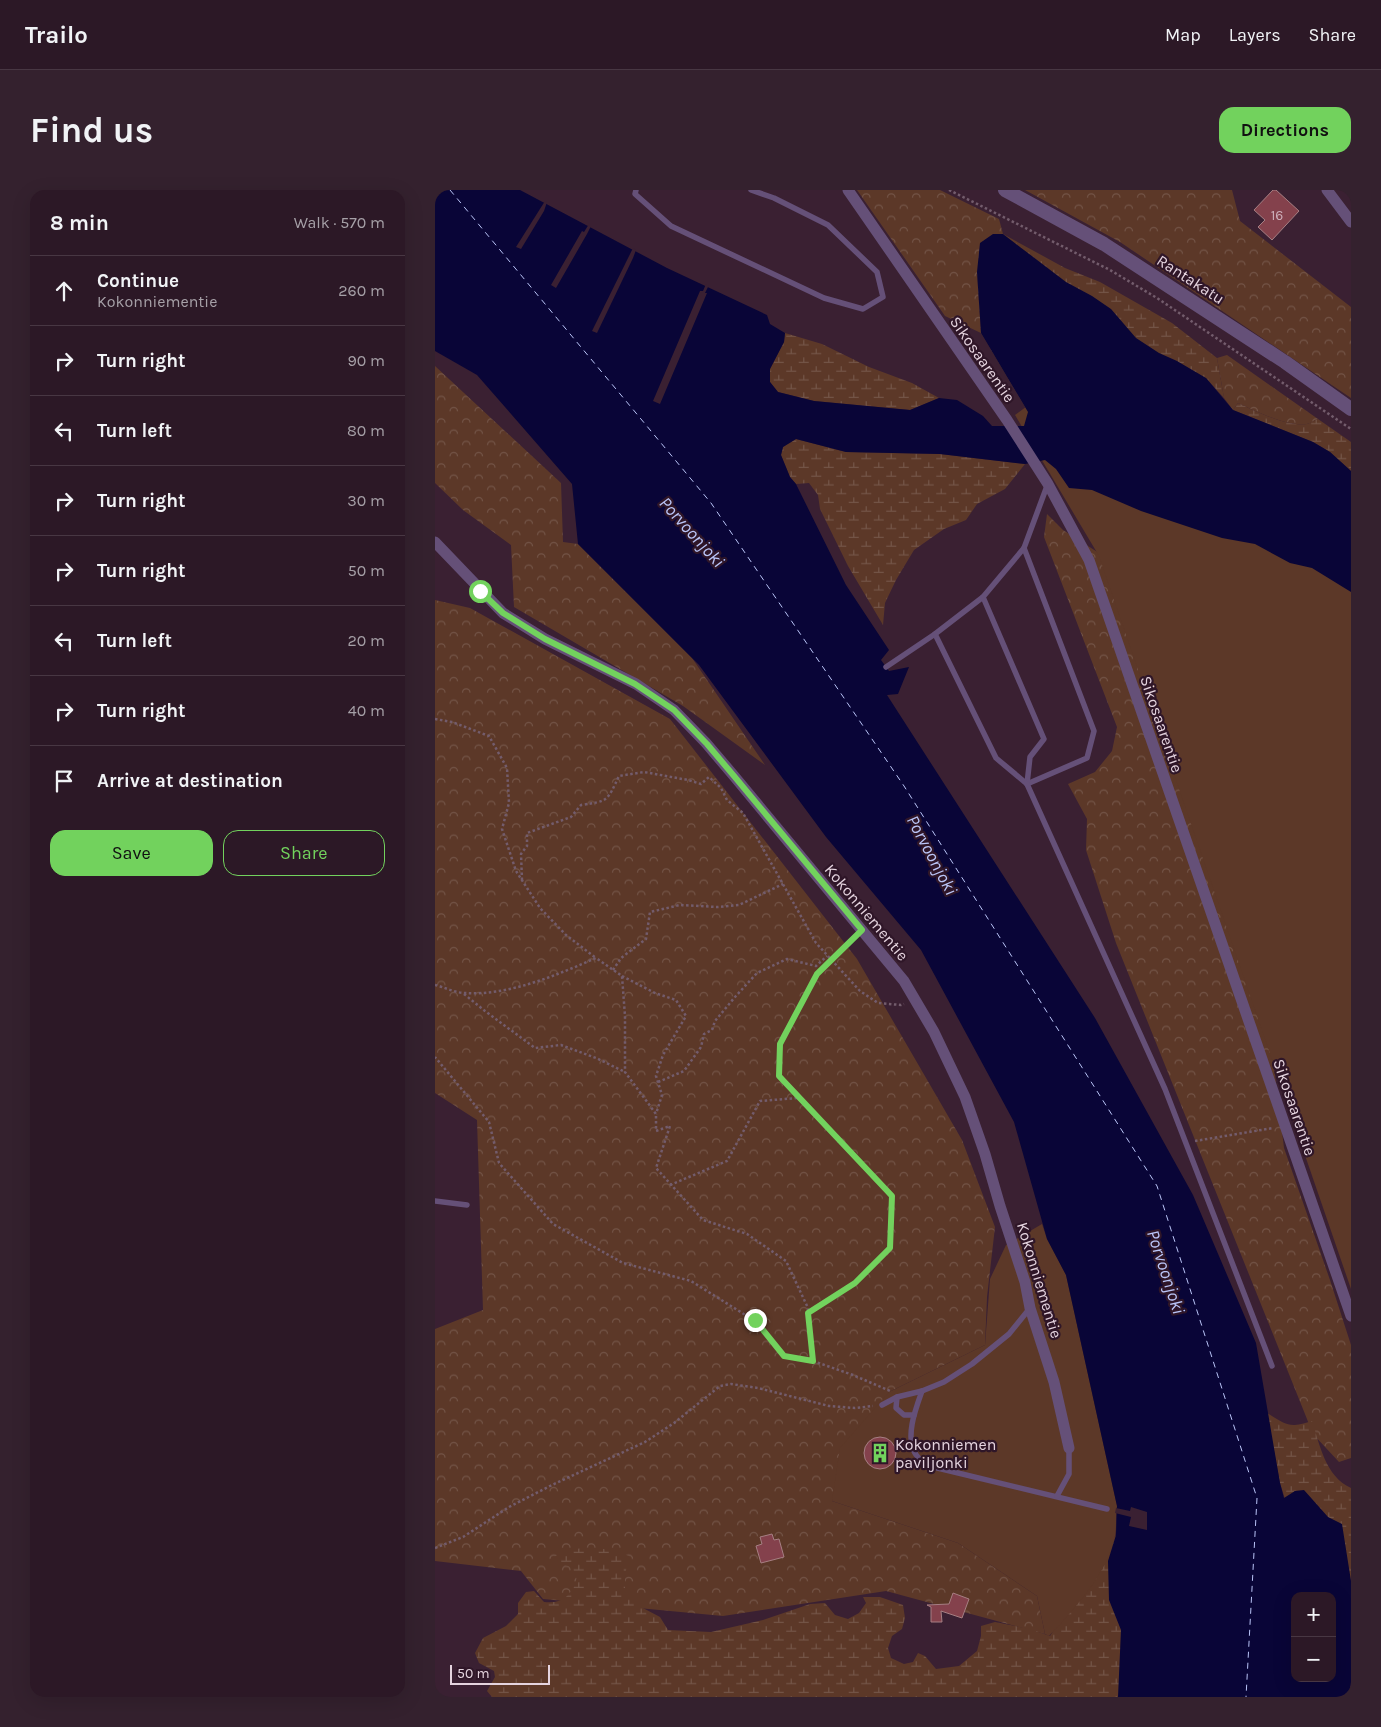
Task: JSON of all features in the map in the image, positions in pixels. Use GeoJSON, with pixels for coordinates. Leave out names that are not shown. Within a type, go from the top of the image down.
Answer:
{"type":"FeatureCollection","features":[{"type":"Feature","properties":{"kind":"street","name":"Sikosaarentie"},"geometry":{"type":"LineString","coordinates":[[848,190],[1007,420],[1048,484],[1089,560],[1351,1316]]}},
{"type":"Feature","properties":{"kind":"street","name":"Rantakatu"},"geometry":{"type":"LineString","coordinates":[[1005,190],[1104,244],[1285,362],[1351,409]]}},
{"type":"Feature","properties":{"kind":"street"},"geometry":{"type":"LineString","coordinates":[[1327,190],[1351,222]]}},
{"type":"Feature","properties":{"kind":"street","name":"Kokonniementie"},"geometry":{"type":"LineString","coordinates":[[435,542],[503,613],[545,639],[635,684],[674,710],[729,769],[904,981],[934,1032],[965,1097],[985,1154],[1025,1282],[1030,1308],[1055,1382],[1069,1448]]}},
{"type":"Feature","properties":{"kind":"lane"},"geometry":{"type":"LineString","coordinates":[[636,190],[635,194],[671,226],[824,298],[863,309],[883,297],[877,272],[828,225],[774,198],[751,190]]}},
{"type":"Feature","properties":{"kind":"lane"},"geometry":{"type":"LineString","coordinates":[[886,667],[935,634],[983,597],[1024,548],[1048,484]]}},
{"type":"Feature","properties":{"kind":"lane"},"geometry":{"type":"LineString","coordinates":[[1024,548],[1095,731],[1087,758],[1027,784]]}},
{"type":"Feature","properties":{"kind":"lane"},"geometry":{"type":"LineString","coordinates":[[983,597],[1044,739],[1030,757],[1027,784]]}},
{"type":"Feature","properties":{"kind":"lane"},"geometry":{"type":"LineString","coordinates":[[935,634],[997,758],[1027,784],[1165,1089],[1272,1366]]}},
{"type":"Feature","properties":{"kind":"lane"},"geometry":{"type":"LineString","coordinates":[[435,1201],[467,1206]]}},
{"type":"Feature","properties":{"kind":"lane"},"geometry":{"type":"LineString","coordinates":[[882,1405],[897,1396],[922,1391],[944,1382],[986,1353],[1009,1334],[1030,1308]]}},
{"type":"Feature","properties":{"kind":"lane"},"geometry":{"type":"LineString","coordinates":[[922,1391],[913,1415],[911,1436],[914,1451],[925,1465],[1107,1509]]}},
{"type":"Feature","properties":{"kind":"lane"},"geometry":{"type":"LineString","coordinates":[[897,1396],[896,1408],[904,1415],[913,1415]]}},
{"type":"Feature","properties":{"kind":"lane"},"geometry":{"type":"LineString","coordinates":[[1057,1496],[1069,1474],[1069,1448]]}},
{"type":"Feature","properties":{"kind":"path"},"geometry":{"type":"LineString","coordinates":[[949,190],[1109,270],[1149,293],[1351,429]]}},
{"type":"Feature","properties":{"kind":"path"},"geometry":{"type":"LineString","coordinates":[[435,719],[452,722],[489,736],[507,768],[509,803],[502,830],[516,871],[540,908],[566,935],[621,976],[655,994],[676,1000],[686,1016],[663,1055],[657,1076],[662,1095],[656,1114],[656,1131],[670,1126],[656,1168],[703,1220],[747,1234],[786,1261],[808,1308],[813,1361]]}},
{"type":"Feature","properties":{"kind":"path"},"geometry":{"type":"LineString","coordinates":[[521,880],[521,854],[527,846],[527,833],[571,817],[581,805],[601,802],[609,798],[619,776],[644,772],[701,784],[709,776],[721,788],[727,800],[743,813],[816,943],[831,961],[860,991],[878,1003],[901,1005],[914,999]]}},
{"type":"Feature","properties":{"kind":"path"},"geometry":{"type":"LineString","coordinates":[[613,970],[621,958],[645,939],[650,912],[680,905],[718,907],[739,905],[783,884]]}},
{"type":"Feature","properties":{"kind":"path"},"geometry":{"type":"LineString","coordinates":[[808,1313],[855,1283],[890,1248],[892,1196],[779,1076],[780,1044],[817,974],[862,930]]}},
{"type":"Feature","properties":{"kind":"path"},"geometry":{"type":"LineString","coordinates":[[658,1082],[684,1070],[701,1047],[704,1034],[712,1030],[715,1021],[757,973],[787,960],[816,966],[827,956]]}},
{"type":"Feature","properties":{"kind":"path"},"geometry":{"type":"LineString","coordinates":[[463,994],[490,992],[527,984],[596,958]]}},
{"type":"Feature","properties":{"kind":"path"},"geometry":{"type":"LineString","coordinates":[[621,976],[625,1016],[625,1072]]}},
{"type":"Feature","properties":{"kind":"path"},"geometry":{"type":"LineString","coordinates":[[435,985],[463,994],[535,1048],[561,1045],[596,1058],[625,1072],[656,1114]]}},
{"type":"Feature","properties":{"kind":"path"},"geometry":{"type":"LineString","coordinates":[[435,1057],[489,1122],[499,1163],[553,1224],[623,1263],[691,1281],[755,1320],[784,1356],[813,1361],[888,1390],[897,1396]]}},
{"type":"Feature","properties":{"kind":"path"},"geometry":{"type":"LineString","coordinates":[[670,1185],[727,1161],[760,1101],[798,1098]]}},
{"type":"Feature","properties":{"kind":"path"},"geometry":{"type":"LineString","coordinates":[[1186,1142],[1285,1126]]}},
{"type":"Feature","properties":{"kind":"path"},"geometry":{"type":"LineString","coordinates":[[435,1548],[463,1537],[509,1507],[552,1485],[645,1442],[674,1423],[720,1386],[731,1384],[758,1388],[829,1406],[855,1408],[882,1405]]}},
{"type":"Feature","properties":{"kind":"green space"},"geometry":{"type":"Polygon","coordinates":[[[857,190],[940,190],[999,219],[1003,234],[993,234],[977,272],[981,333],[945,316],[857,190]]]}},
{"type":"Feature","properties":{"kind":"green space"},"geometry":{"type":"Polygon","coordinates":[[[1025,190],[1232,190],[1240,221],[1351,307],[1351,398],[1120,242],[1025,190]]]}},
{"type":"Feature","properties":{"kind":"green space"},"geometry":{"type":"Polygon","coordinates":[[[993,234],[1003,234],[1065,268],[1100,282],[1172,323],[1217,358],[1224,398],[1206,378],[1028,412],[981,333],[977,272],[980,243],[993,234]]]}},
{"type":"Feature","properties":{"kind":"green space"},"geometry":{"type":"Polygon","coordinates":[[[785,333],[822,344],[869,367],[912,383],[939,398],[910,410],[814,401],[778,392],[770,382],[770,369],[784,342],[785,333]]]}},
{"type":"Feature","properties":{"kind":"green space"},"geometry":{"type":"Polygon","coordinates":[[[1227,355],[1318,419],[1307,424],[1291,423],[1272,418],[1238,403],[1233,410],[1224,398],[1217,358],[1227,355]]]}},
{"type":"Feature","properties":{"kind":"green space"},"geometry":{"type":"Polygon","coordinates":[[[435,366],[561,483],[563,542],[578,544],[692,658],[765,765],[683,706],[514,607],[511,545],[463,510],[435,483],[435,366]]]}},
{"type":"Feature","properties":{"kind":"green space"},"geometry":{"type":"Polygon","coordinates":[[[1034,401],[1351,475],[1351,1289],[1099,556],[1015,415],[1034,401]]]}},
{"type":"Feature","properties":{"kind":"green space"},"geometry":{"type":"Polygon","coordinates":[[[1238,403],[1272,418],[1291,423],[1307,424],[1318,419],[1351,442],[1351,471],[1330,452],[1313,442],[1233,410],[1238,403]]]}},
{"type":"Feature","properties":{"kind":"green space"},"geometry":{"type":"Polygon","coordinates":[[[796,439],[846,452],[940,454],[1025,464],[1005,489],[977,504],[966,520],[944,529],[914,550],[885,603],[883,625],[848,566],[820,509],[818,495],[809,483],[796,484],[790,477],[781,455],[783,447],[796,439]]]}},
{"type":"Feature","properties":{"kind":"green space"},"geometry":{"type":"Polygon","coordinates":[[[1047,514],[1063,530],[1113,562],[1259,945],[1284,1148],[1351,1345],[1351,1458],[1339,1462],[1313,1434],[1116,943],[1086,850],[1087,819],[1068,784],[1095,772],[1112,751],[1117,727],[1044,537],[1047,514]]]}},
{"type":"Feature","properties":{"kind":"green space"},"geometry":{"type":"Polygon","coordinates":[[[435,600],[470,608],[670,719],[857,959],[962,1140],[995,1227],[987,1297],[985,1345],[889,1392],[832,1501],[958,1543],[1037,1596],[1045,1634],[886,1591],[723,1616],[543,1599],[521,1571],[435,1561],[435,1329],[483,1310],[477,1120],[435,1093],[435,600]]]}},
{"type":"Feature","properties":{"kind":"green space"},"geometry":{"type":"Polygon","coordinates":[[[1042,1224],[1047,1239],[1066,1275],[1117,1506],[1115,1536],[1106,1563],[1079,1603],[1049,1636],[1045,1634],[1037,1596],[958,1543],[832,1501],[840,1448],[889,1392],[985,1345],[990,1279],[1006,1245],[1042,1224]]]}},
{"type":"Feature","properties":{"kind":"green space"},"geometry":{"type":"Polygon","coordinates":[[[1267,1413],[1280,1421],[1293,1425],[1312,1421],[1329,1468],[1342,1483],[1351,1488],[1351,1697],[1336,1592],[1295,1491],[1285,1499],[1280,1483],[1267,1413]]]}},
{"type":"Feature","properties":{"kind":"green space"},"geometry":{"type":"Polygon","coordinates":[[[1116,1535],[1144,1697],[492,1697],[487,1691],[495,1677],[494,1671],[479,1663],[475,1653],[483,1638],[506,1626],[518,1614],[518,1603],[526,1592],[534,1591],[544,1602],[556,1602],[565,1598],[572,1590],[577,1580],[572,1567],[549,1560],[569,1551],[598,1548],[629,1556],[625,1575],[625,1592],[641,1607],[660,1617],[668,1630],[711,1632],[763,1620],[810,1604],[825,1603],[835,1615],[848,1619],[859,1613],[866,1603],[863,1597],[880,1597],[903,1605],[905,1618],[902,1629],[892,1636],[888,1648],[891,1658],[904,1664],[913,1662],[918,1653],[925,1656],[936,1669],[959,1666],[977,1651],[981,1636],[981,1626],[995,1622],[1030,1629],[1050,1636],[1116,1535]]]}},
{"type":"Feature","properties":{"kind":"water","name":"Porvoonjoki"},"geometry":{"type":"Polygon","coordinates":[[[435,190],[520,190],[667,268],[767,315],[770,324],[785,333],[784,342],[770,369],[770,382],[778,392],[814,401],[910,410],[939,398],[957,400],[983,416],[992,426],[1024,426],[1028,412],[981,333],[977,272],[980,243],[993,234],[1003,234],[1066,282],[1111,309],[1136,338],[1159,353],[1206,378],[1233,410],[1313,442],[1330,452],[1351,471],[1351,592],[1312,568],[1290,563],[1255,544],[1222,538],[1141,511],[1092,490],[1069,488],[1056,469],[1045,460],[1025,464],[940,454],[846,452],[796,439],[783,447],[781,455],[790,477],[796,484],[846,585],[889,650],[881,660],[889,671],[909,667],[898,694],[887,695],[1095,1018],[1193,1195],[1256,1343],[1284,1498],[1295,1491],[1304,1490],[1328,1517],[1342,1524],[1351,1581],[1351,1697],[1118,1697],[1121,1630],[1109,1600],[1108,1561],[1116,1535],[1117,1506],[1066,1275],[1047,1239],[1014,1122],[921,950],[826,837],[699,665],[578,544],[572,484],[477,375],[435,351],[435,190]]]}},
{"type":"Feature","properties":{"kind":"pier"},"geometry":{"type":"Polygon","coordinates":[[[545,201],[547,202],[544,211],[521,249],[516,247],[545,201]]]}},
{"type":"Feature","properties":{"kind":"pier"},"geometry":{"type":"Polygon","coordinates":[[[589,224],[591,226],[587,234],[556,288],[551,285],[582,231],[584,232],[589,224]]]}},
{"type":"Feature","properties":{"kind":"pier"},"geometry":{"type":"Polygon","coordinates":[[[633,248],[636,250],[633,258],[597,333],[592,331],[633,248]]]}},
{"type":"Feature","properties":{"kind":"pier"},"geometry":{"type":"Polygon","coordinates":[[[706,284],[709,285],[705,293],[707,293],[660,404],[653,401],[700,291],[703,291],[706,284]]]}},
{"type":"Feature","properties":{"kind":"pier"},"geometry":{"type":"Polygon","coordinates":[[[1131,1507],[1147,1512],[1147,1530],[1129,1526],[1131,1517],[1115,1513],[1116,1508],[1130,1511],[1131,1507]]]}},
{"type":"Feature","properties":{"kind":"building"},"geometry":{"type":"Polygon","coordinates":[[[1273,190],[1276,190],[1299,211],[1272,240],[1258,227],[1265,220],[1254,210],[1273,190]]]}},
{"type":"Feature","properties":{"kind":"building","name":"Kokonniemen paviljonki"},"geometry":{"type":"Polygon","coordinates":[[[880,1437],[886,1438],[891,1442],[895,1447],[895,1459],[891,1464],[886,1468],[880,1469],[874,1468],[869,1464],[865,1459],[864,1453],[865,1447],[869,1442],[874,1438],[880,1437]]]}},
{"type":"Feature","properties":{"kind":"building"},"geometry":{"type":"Polygon","coordinates":[[[772,1534],[774,1540],[779,1539],[784,1557],[761,1563],[756,1546],[762,1544],[760,1537],[772,1534]]]}},
{"type":"Feature","properties":{"kind":"building"},"geometry":{"type":"Polygon","coordinates":[[[953,1593],[969,1599],[962,1618],[941,1611],[942,1622],[931,1622],[931,1607],[927,1605],[949,1604],[953,1593]]]}},
{"type":"Feature","properties":{"kind":"ferry route"},"geometry":{"type":"LineString","coordinates":[[450,190],[711,503],[904,786],[1157,1186],[1257,1498],[1246,1697]]}},
{"type":"Feature","properties":{"kind":"place","name":"Kokonniemen paviljonki"},"geometry":{"type":"Point","coordinates":[880,1453]}},
{"type":"Feature","properties":{"kind":"route"},"geometry":{"type":"LineString","coordinates":[[480,591],[503,613],[545,639],[635,684],[674,710],[707,744],[862,930],[817,974],[780,1044],[779,1076],[892,1196],[890,1248],[855,1283],[808,1313],[813,1361],[784,1356],[755,1320]]}}]}
